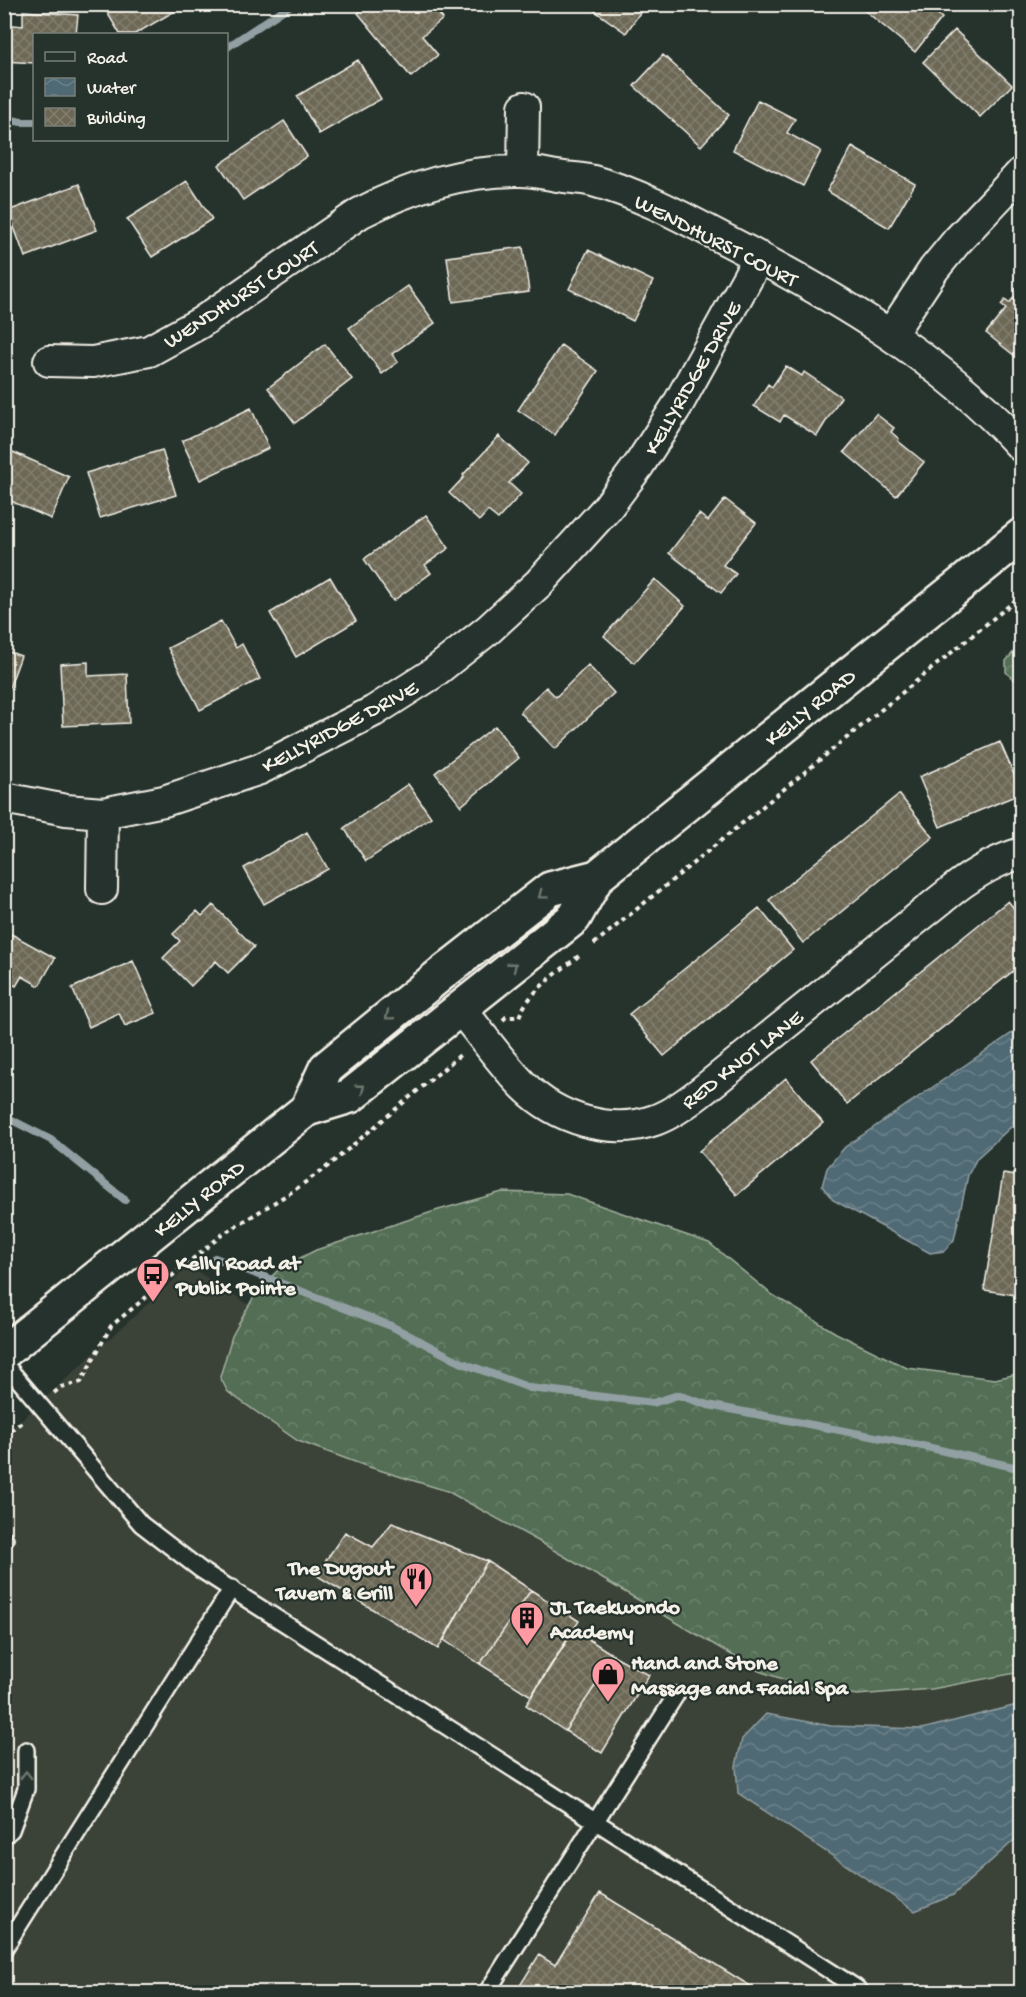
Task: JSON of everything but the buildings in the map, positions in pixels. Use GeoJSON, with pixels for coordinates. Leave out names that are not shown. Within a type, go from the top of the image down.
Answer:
{"type":"FeatureCollection","features":[{"type":"Feature","properties":{"kind":"main road","name":"KELLY ROAD"},"geometry":{"type":"LineString","coordinates":[[4,1352],[307,1109],[350,1096],[574,918],[597,877],[1022,535]]}},
{"type":"Feature","properties":{"kind":"main road","name":"KELLY ROAD"},"geometry":{"type":"LineString","coordinates":[[307,1109],[326,1068],[440,975],[550,889],[597,877]]}},
{"type":"Feature","properties":{"kind":"street"},"geometry":{"type":"LineString","coordinates":[[523,171],[524,107]]}},
{"type":"Feature","properties":{"kind":"street","name":"WENDHURST COURT"},"geometry":{"type":"LineString","coordinates":[[49,361],[93,362],[149,351],[200,323],[360,213],[382,201],[425,186],[471,175],[523,171],[592,181],[628,193],[665,209],[759,257],[891,334],[966,392],[1022,447]]}},
{"type":"Feature","properties":{"kind":"street"},"geometry":{"type":"LineString","coordinates":[[891,334],[934,269],[996,197],[1022,172]]}},
{"type":"Feature","properties":{"kind":"street","name":"KELLYRIDGE DRIVE"},"geometry":{"type":"LineString","coordinates":[[4,798],[66,810],[103,813],[164,801],[260,769],[374,711],[432,674],[489,628],[539,583],[606,508],[639,465],[677,406],[759,257]]}},
{"type":"Feature","properties":{"kind":"street"},"geometry":{"type":"LineString","coordinates":[[102,889],[103,813]]}},
{"type":"Feature","properties":{"kind":"street","name":"RED KNOT LANE"},"geometry":{"type":"LineString","coordinates":[[460,1008],[524,1086],[542,1101],[564,1114],[586,1122],[606,1125],[629,1125],[656,1120],[683,1106],[971,876],[1006,857],[1022,853]]}},
{"type":"Feature","properties":{"kind":"lane"},"geometry":{"type":"LineString","coordinates":[[4,1363],[141,1524],[201,1570],[861,1992]]}},
{"type":"Feature","properties":{"kind":"lane"},"geometry":{"type":"LineString","coordinates":[[4,1949],[232,1588]]}},
{"type":"Feature","properties":{"kind":"lane"},"geometry":{"type":"LineString","coordinates":[[487,1992],[676,1695]]}},
{"type":"Feature","properties":{"kind":"lane"},"geometry":{"type":"LineString","coordinates":[[4,1836],[10,1830],[26,1790],[26,1750]]}},
{"type":"Feature","properties":{"kind":"path"},"geometry":{"type":"LineString","coordinates":[[506,1017],[519,1017],[523,1006],[542,987],[1022,595]]}},
{"type":"Feature","properties":{"kind":"path"},"geometry":{"type":"LineString","coordinates":[[61,1387],[81,1382],[111,1326],[223,1234],[293,1191],[328,1166],[461,1053]]}},
{"type":"Feature","properties":{"kind":"path"},"geometry":{"type":"LineString","coordinates":[[4,1437],[17,1426]]}},
{"type":"Feature","properties":{"kind":"shaded area"},"geometry":{"type":"Polygon","coordinates":[[[189,1266],[251,1306],[1021,1655],[1021,1992],[5,1992],[5,1435],[189,1266]]]}},
{"type":"Feature","properties":{"kind":"green space"},"geometry":{"type":"Polygon","coordinates":[[[1021,643],[1021,679],[1014,680],[1006,672],[1006,661],[1021,643]]]}},
{"type":"Feature","properties":{"kind":"green space"},"geometry":{"type":"Polygon","coordinates":[[[502,1192],[567,1194],[709,1243],[771,1294],[836,1333],[907,1368],[995,1379],[1021,1373],[1021,1672],[932,1689],[857,1695],[806,1687],[759,1671],[540,1542],[447,1491],[366,1466],[298,1441],[228,1392],[220,1377],[232,1336],[257,1291],[280,1268],[316,1250],[435,1211],[502,1192]]]}},
{"type":"Feature","properties":{"kind":"water"},"geometry":{"type":"Polygon","coordinates":[[[1021,1027],[1021,1107],[1011,1127],[977,1158],[968,1175],[954,1240],[944,1251],[930,1253],[833,1200],[822,1186],[827,1168],[845,1147],[1021,1027]]]}},
{"type":"Feature","properties":{"kind":"water"},"geometry":{"type":"Polygon","coordinates":[[[1021,1704],[1021,1834],[953,1895],[915,1911],[738,1793],[736,1766],[742,1739],[766,1714],[831,1726],[922,1729],[1021,1704]]]}},
{"type":"Feature","properties":{"kind":"waterway"},"geometry":{"type":"LineString","coordinates":[[228,47],[292,4]]}},
{"type":"Feature","properties":{"kind":"waterway"},"geometry":{"type":"LineString","coordinates":[[4,118],[33,122]]}},
{"type":"Feature","properties":{"kind":"waterway"},"geometry":{"type":"LineString","coordinates":[[4,1116],[51,1140],[125,1200]]}},
{"type":"Feature","properties":{"kind":"waterway"},"geometry":{"type":"LineString","coordinates":[[215,1258],[391,1326],[460,1362],[530,1388],[653,1403],[678,1395],[708,1405],[918,1445],[1022,1469]]}},
{"type":"Feature","properties":{"kind":"place","name":"Kelly Road at Publix Pointe"},"geometry":{"type":"Point","coordinates":[153,1303]}},
{"type":"Feature","properties":{"kind":"place","name":"The Dugout Tavern & Grill"},"geometry":{"type":"Point","coordinates":[416,1608]}},
{"type":"Feature","properties":{"kind":"place","name":"JL Taekwondo Academy"},"geometry":{"type":"Point","coordinates":[527,1647]}},
{"type":"Feature","properties":{"kind":"place","name":"Hand and Stone Massage and Facial Spa"},"geometry":{"type":"Point","coordinates":[608,1703]}}]}
